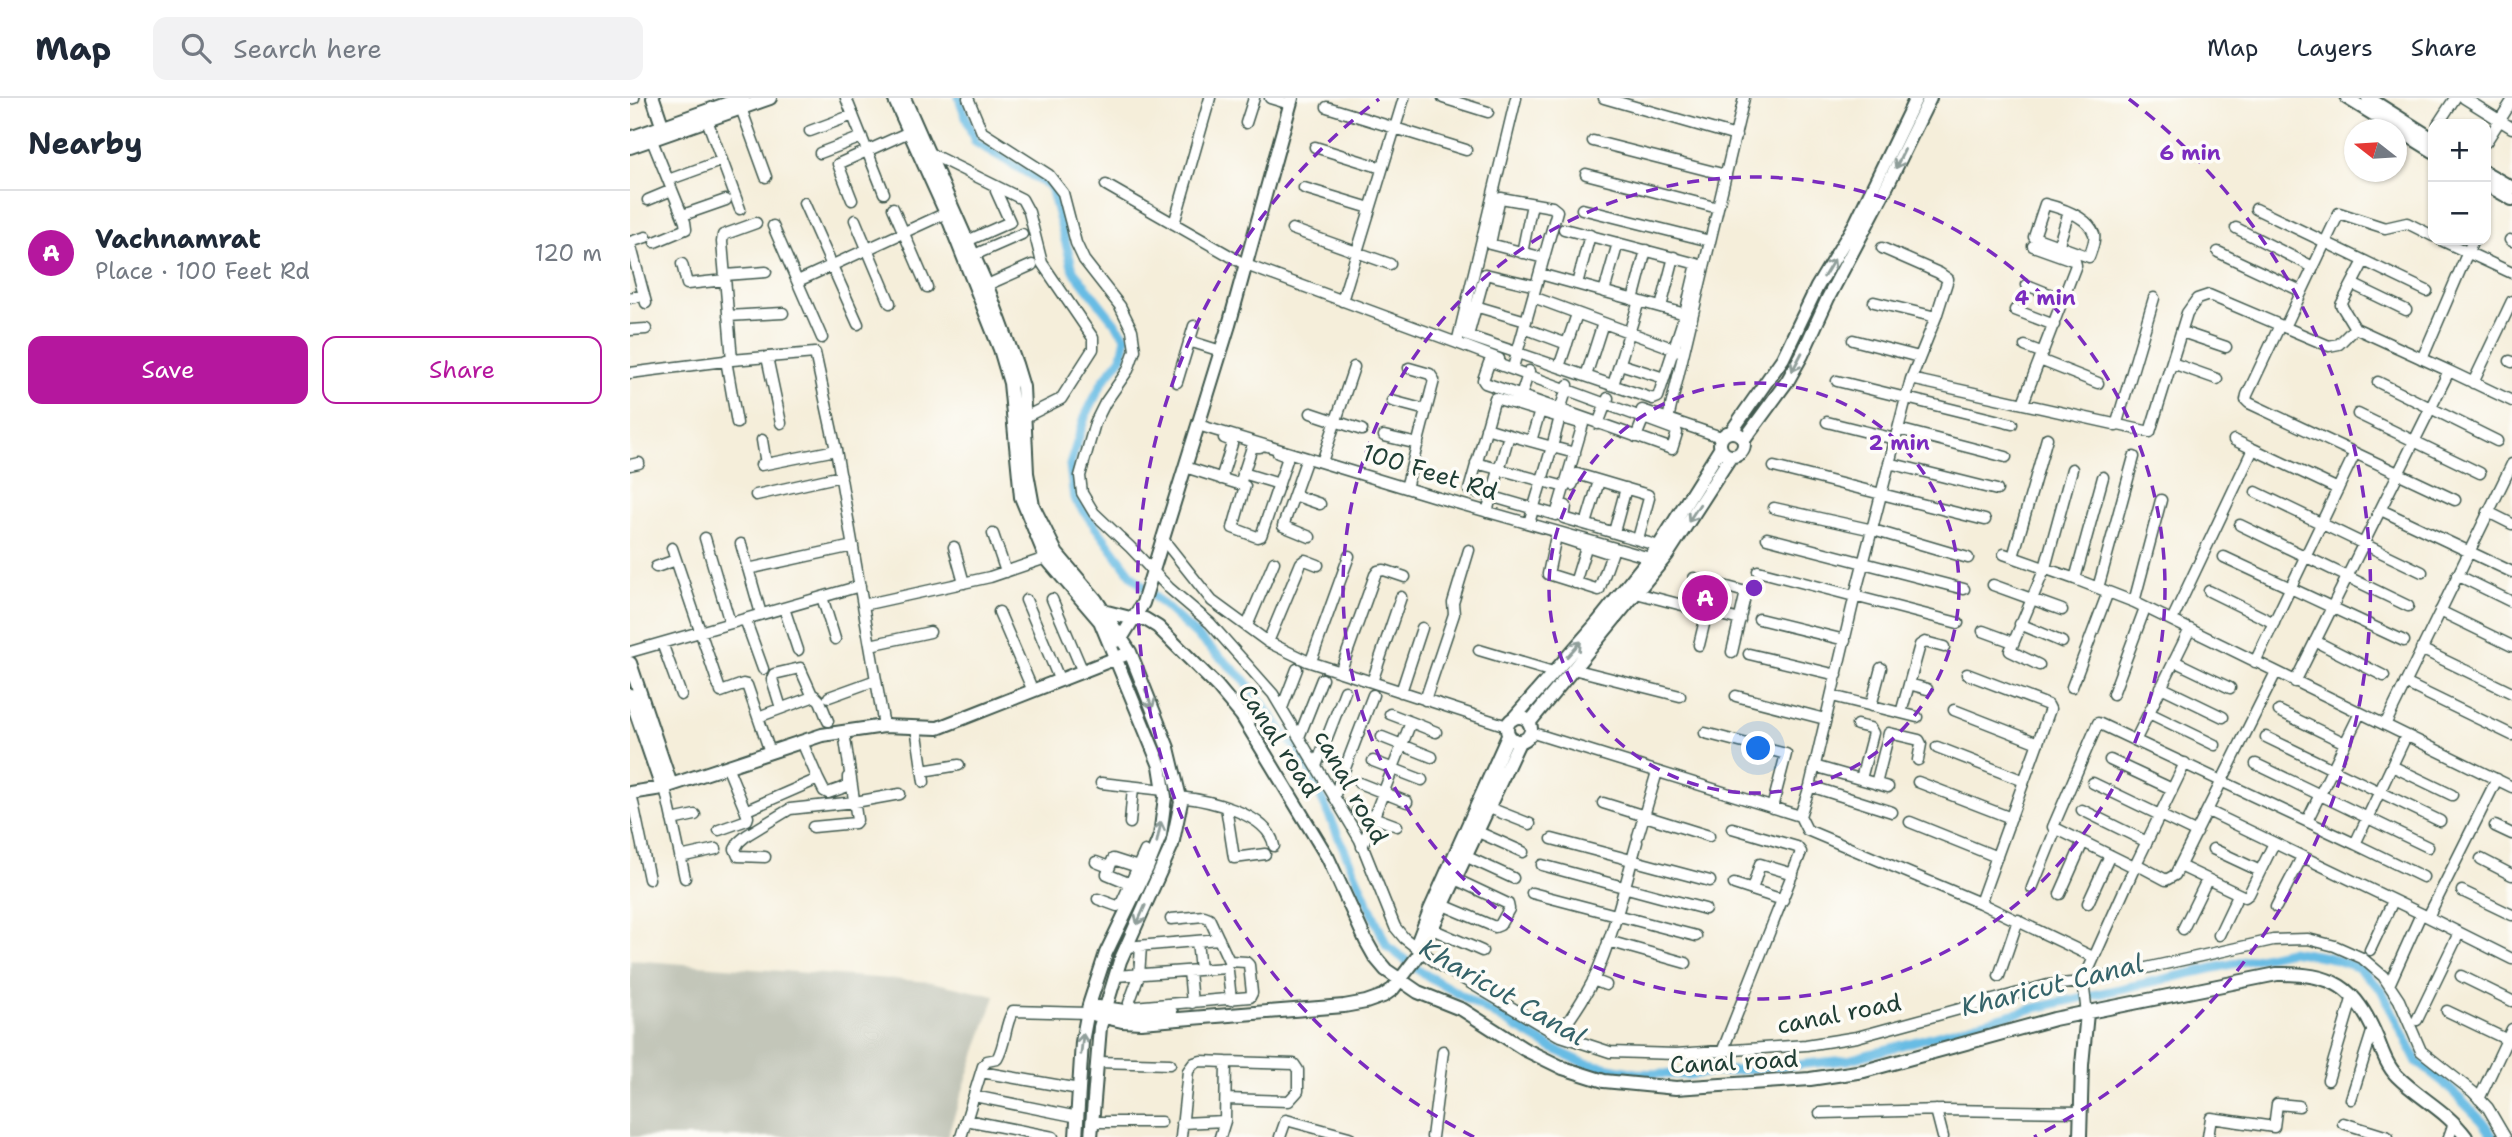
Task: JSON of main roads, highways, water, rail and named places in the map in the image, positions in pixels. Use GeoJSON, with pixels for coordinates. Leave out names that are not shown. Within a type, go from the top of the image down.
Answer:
{"type":"FeatureCollection","features":[{"type":"Feature","properties":{"kind":"waterway","name":"Kharicut Canal"},"geometry":{"type":"LineString","coordinates":[[959,98],[975,142],[1051,187],[1073,270],[1126,337],[1122,357],[1103,381],[1085,417],[1070,465],[1074,498],[1133,577],[1245,680],[1305,761],[1387,946],[1421,972],[1554,1049],[1584,1063],[1636,1073],[1687,1075],[1848,1060],[2035,1008],[2290,951],[2328,957],[2357,967],[2381,989],[2417,1062],[2443,1082],[2484,1123],[2493,1137]]}},
{"type":"Feature","properties":{"kind":"place","name":"Vachnamrat"},"geometry":{"type":"Point","coordinates":[1705,598]}}]}
